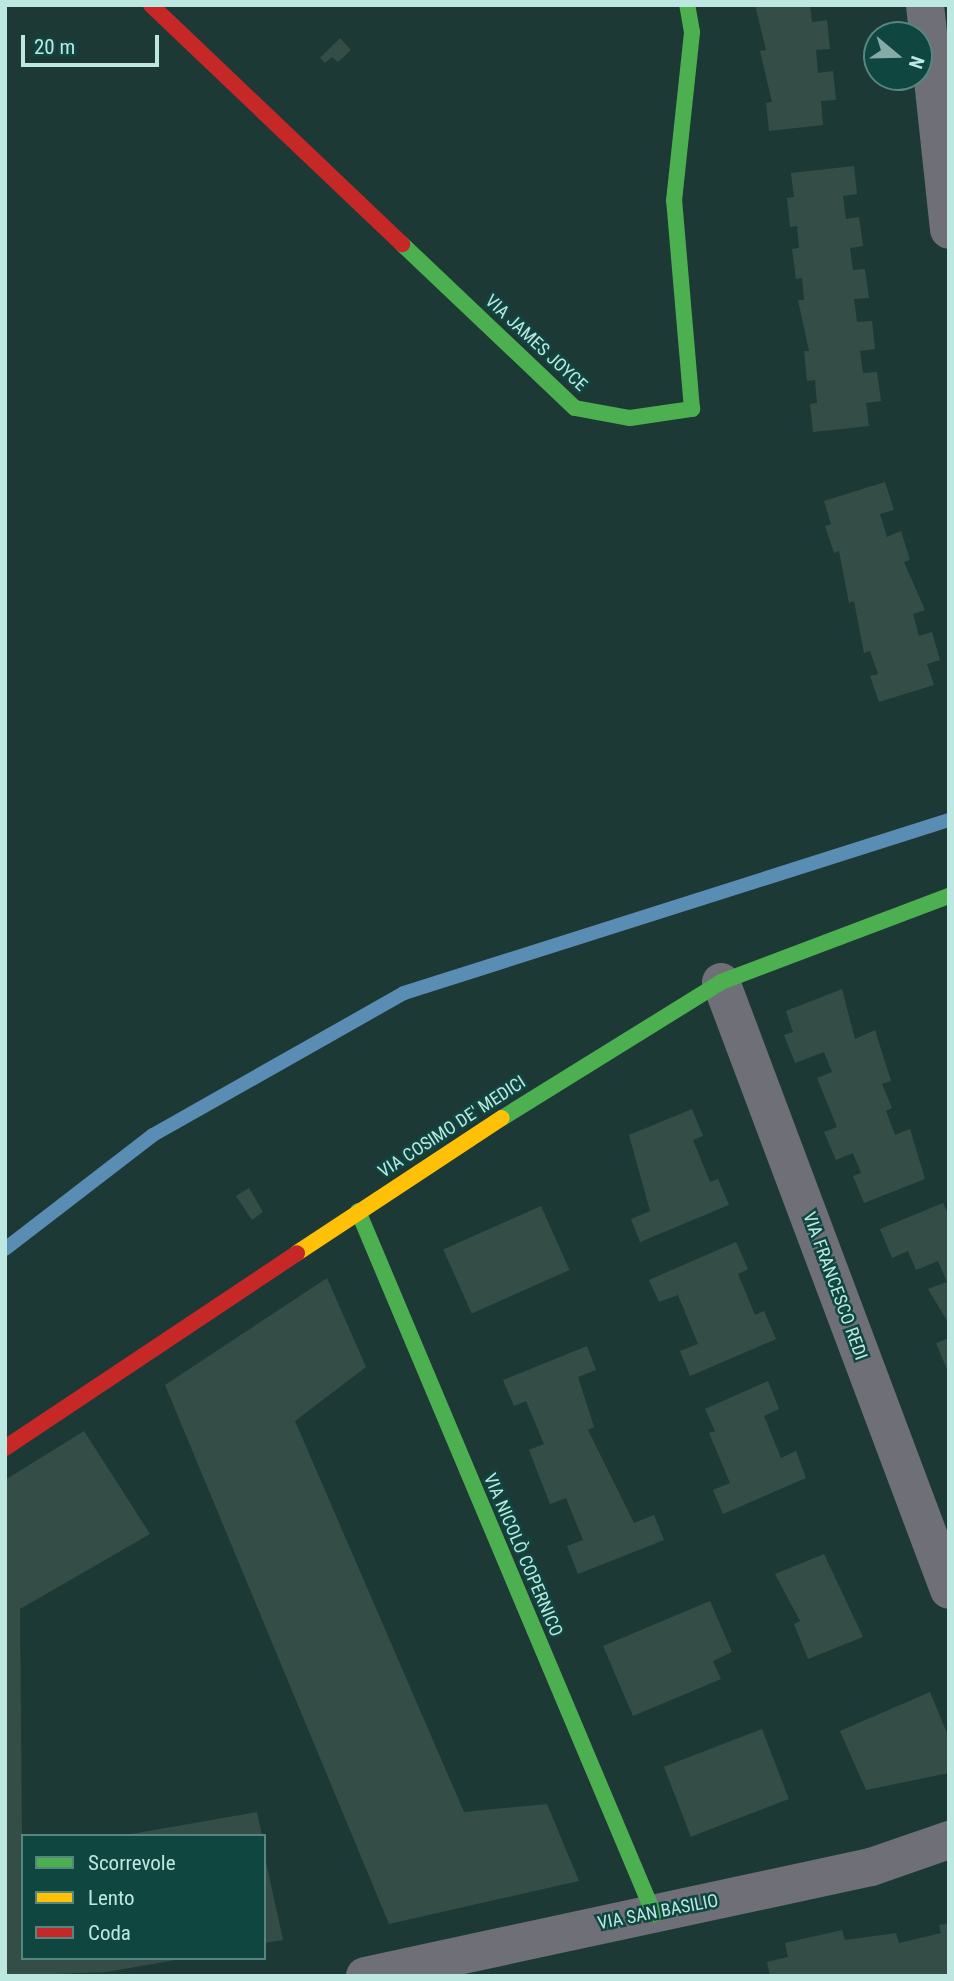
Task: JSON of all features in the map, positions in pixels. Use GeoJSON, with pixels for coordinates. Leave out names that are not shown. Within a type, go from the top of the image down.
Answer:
{"type":"FeatureCollection","features":[{"type":"Feature","properties":{"kind":"street","name":"VIA JAMES JOYCE"},"geometry":{"type":"LineString","coordinates":[[151,5],[575,408],[630,418],[692,409],[674,201],[692,32],[687,5]]}},
{"type":"Feature","properties":{"kind":"street"},"geometry":{"type":"LineString","coordinates":[[925,5],[949,230]]}},
{"type":"Feature","properties":{"kind":"street","name":"VIA COSIMO DE' MEDICI"},"geometry":{"type":"LineString","coordinates":[[5,1448],[358,1211],[721,982],[949,896]]}},
{"type":"Feature","properties":{"kind":"street","name":"VIA FRANCESCO REDI"},"geometry":{"type":"LineString","coordinates":[[721,982],[949,1590]]}},
{"type":"Feature","properties":{"kind":"street","name":"VIA NICOLÒ COPERNICO"},"geometry":{"type":"LineString","coordinates":[[358,1211],[654,1914]]}},
{"type":"Feature","properties":{"kind":"street","name":"VIA SAN BASILIO"},"geometry":{"type":"LineString","coordinates":[[365,1976],[542,1934],[654,1914],[871,1867],[949,1840]]}},
{"type":"Feature","properties":{"kind":"building"},"geometry":{"type":"Polygon","coordinates":[[[755,5],[810,5],[812,22],[827,20],[830,49],[816,50],[818,73],[833,71],[836,100],[821,101],[823,125],[769,131],[766,103],[772,102],[760,51],[766,50],[755,5]]]}},
{"type":"Feature","properties":{"kind":"building"},"geometry":{"type":"Polygon","coordinates":[[[340,38],[351,50],[338,62],[332,57],[325,63],[320,58],[340,38]]]}},
{"type":"Feature","properties":{"kind":"building"},"geometry":{"type":"Polygon","coordinates":[[[854,166],[857,194],[843,196],[846,219],[859,217],[863,246],[850,248],[853,270],[865,269],[869,298],[854,299],[857,322],[872,321],[875,349],[860,351],[863,373],[877,372],[881,401],[866,403],[869,426],[813,432],[810,404],[817,403],[815,380],[807,381],[804,351],[809,351],[798,300],[804,300],[802,278],[796,279],[792,249],[799,248],[797,226],[790,227],[787,198],[794,197],[791,173],[854,166]]]}},
{"type":"Feature","properties":{"kind":"building"},"geometry":{"type":"Polygon","coordinates":[[[885,482],[894,510],[880,514],[887,537],[901,531],[910,560],[904,562],[925,610],[913,614],[919,636],[932,632],[940,660],[927,664],[934,685],[879,702],[870,676],[878,674],[870,651],[864,653],[854,601],[849,603],[839,551],[834,553],[825,526],[831,524],[824,501],[885,482]]]}},
{"type":"Feature","properties":{"kind":"building"},"geometry":{"type":"Polygon","coordinates":[[[842,989],[855,1039],[875,1030],[891,1081],[882,1084],[892,1108],[886,1111],[895,1135],[910,1129],[925,1179],[864,1203],[853,1176],[861,1173],[853,1153],[836,1160],[824,1132],[837,1127],[817,1078],[832,1072],[824,1052],[795,1063],[784,1035],[793,1032],[786,1011],[842,989]]]}},
{"type":"Feature","properties":{"kind":"building"},"geometry":{"type":"Polygon","coordinates":[[[692,1109],[703,1136],[693,1140],[710,1182],[718,1179],[729,1205],[640,1242],[631,1219],[650,1211],[629,1135],[692,1109]]]}},
{"type":"Feature","properties":{"kind":"building"},"geometry":{"type":"Polygon","coordinates":[[[249,1188],[263,1212],[252,1220],[236,1196],[249,1188]]]}},
{"type":"Feature","properties":{"kind":"building"},"geometry":{"type":"Polygon","coordinates":[[[943,1203],[949,1216],[949,1324],[928,1289],[947,1282],[938,1261],[916,1270],[908,1251],[892,1258],[880,1229],[943,1203]]]}},
{"type":"Feature","properties":{"kind":"building"},"geometry":{"type":"Polygon","coordinates":[[[541,1206],[569,1270],[472,1313],[443,1250],[541,1206]]]}},
{"type":"Feature","properties":{"kind":"building"},"geometry":{"type":"Polygon","coordinates":[[[736,1242],[748,1269],[738,1274],[755,1315],[764,1311],[776,1339],[690,1376],[680,1351],[698,1344],[678,1295],[659,1302],[649,1280],[736,1242]]]}},
{"type":"Feature","properties":{"kind":"building"},"geometry":{"type":"Polygon","coordinates":[[[327,1278],[366,1367],[295,1421],[464,1812],[547,1804],[579,1881],[389,1924],[165,1385],[327,1278]]]}},
{"type":"Feature","properties":{"kind":"building"},"geometry":{"type":"Polygon","coordinates":[[[949,1338],[949,1374],[936,1343],[949,1338]]]}},
{"type":"Feature","properties":{"kind":"building"},"geometry":{"type":"Polygon","coordinates":[[[587,1346],[596,1370],[578,1377],[594,1427],[588,1430],[634,1523],[654,1515],[664,1540],[578,1574],[567,1546],[583,1540],[566,1498],[550,1504],[529,1450],[544,1444],[526,1401],[514,1406],[503,1380],[587,1346]]]}},
{"type":"Feature","properties":{"kind":"building"},"geometry":{"type":"Polygon","coordinates":[[[768,1381],[779,1409],[764,1416],[781,1458],[796,1451],[806,1478],[723,1514],[713,1490],[730,1483],[709,1433],[715,1431],[705,1409],[768,1381]]]}},
{"type":"Feature","properties":{"kind":"building"},"geometry":{"type":"Polygon","coordinates":[[[84,1431],[150,1534],[20,1609],[21,1960],[175,1960],[107,1972],[5,1976],[5,1480],[84,1431]]]}},
{"type":"Feature","properties":{"kind":"building"},"geometry":{"type":"Polygon","coordinates":[[[824,1554],[863,1637],[808,1659],[794,1624],[800,1621],[775,1574],[824,1554]]]}},
{"type":"Feature","properties":{"kind":"building"},"geometry":{"type":"Polygon","coordinates":[[[710,1601],[732,1652],[713,1661],[721,1679],[633,1716],[603,1646],[710,1601]]]}},
{"type":"Feature","properties":{"kind":"building"},"geometry":{"type":"Polygon","coordinates":[[[930,1692],[949,1738],[949,1773],[866,1790],[840,1731],[930,1692]]]}},
{"type":"Feature","properties":{"kind":"building"},"geometry":{"type":"Polygon","coordinates":[[[762,1729],[789,1799],[691,1837],[664,1767],[762,1729]]]}},
{"type":"Feature","properties":{"kind":"building"},"geometry":{"type":"Polygon","coordinates":[[[257,1812],[262,1834],[131,1834],[257,1812]]]}},
{"type":"Feature","properties":{"kind":"building"},"geometry":{"type":"Polygon","coordinates":[[[266,1862],[283,1940],[266,1943],[266,1862]]]}},
{"type":"Feature","properties":{"kind":"building"},"geometry":{"type":"Polygon","coordinates":[[[949,1923],[949,1976],[770,1976],[767,1962],[788,1957],[785,1943],[842,1930],[845,1940],[896,1933],[899,1943],[941,1933],[939,1925],[949,1923]]]}},
{"type":"Feature","properties":{"kind":"waterway"},"geometry":{"type":"LineString","coordinates":[[5,1249],[153,1135],[404,993],[949,820]]}},
{"type":"Feature","properties":{"kind":"traffic: fast"},"geometry":{"type":"LineString","coordinates":[[402,244],[575,408],[630,418],[692,409],[674,201],[692,32],[687,5]]}},
{"type":"Feature","properties":{"kind":"traffic: fast"},"geometry":{"type":"LineString","coordinates":[[502,1118],[721,982],[949,896]]}},
{"type":"Feature","properties":{"kind":"traffic: fast"},"geometry":{"type":"LineString","coordinates":[[358,1211],[654,1914]]}},
{"type":"Feature","properties":{"kind":"traffic: slow"},"geometry":{"type":"LineString","coordinates":[[297,1253],[502,1118]]}},
{"type":"Feature","properties":{"kind":"traffic: jam"},"geometry":{"type":"LineString","coordinates":[[151,5],[402,244]]}},
{"type":"Feature","properties":{"kind":"traffic: jam"},"geometry":{"type":"LineString","coordinates":[[5,1448],[297,1253]]}}]}
